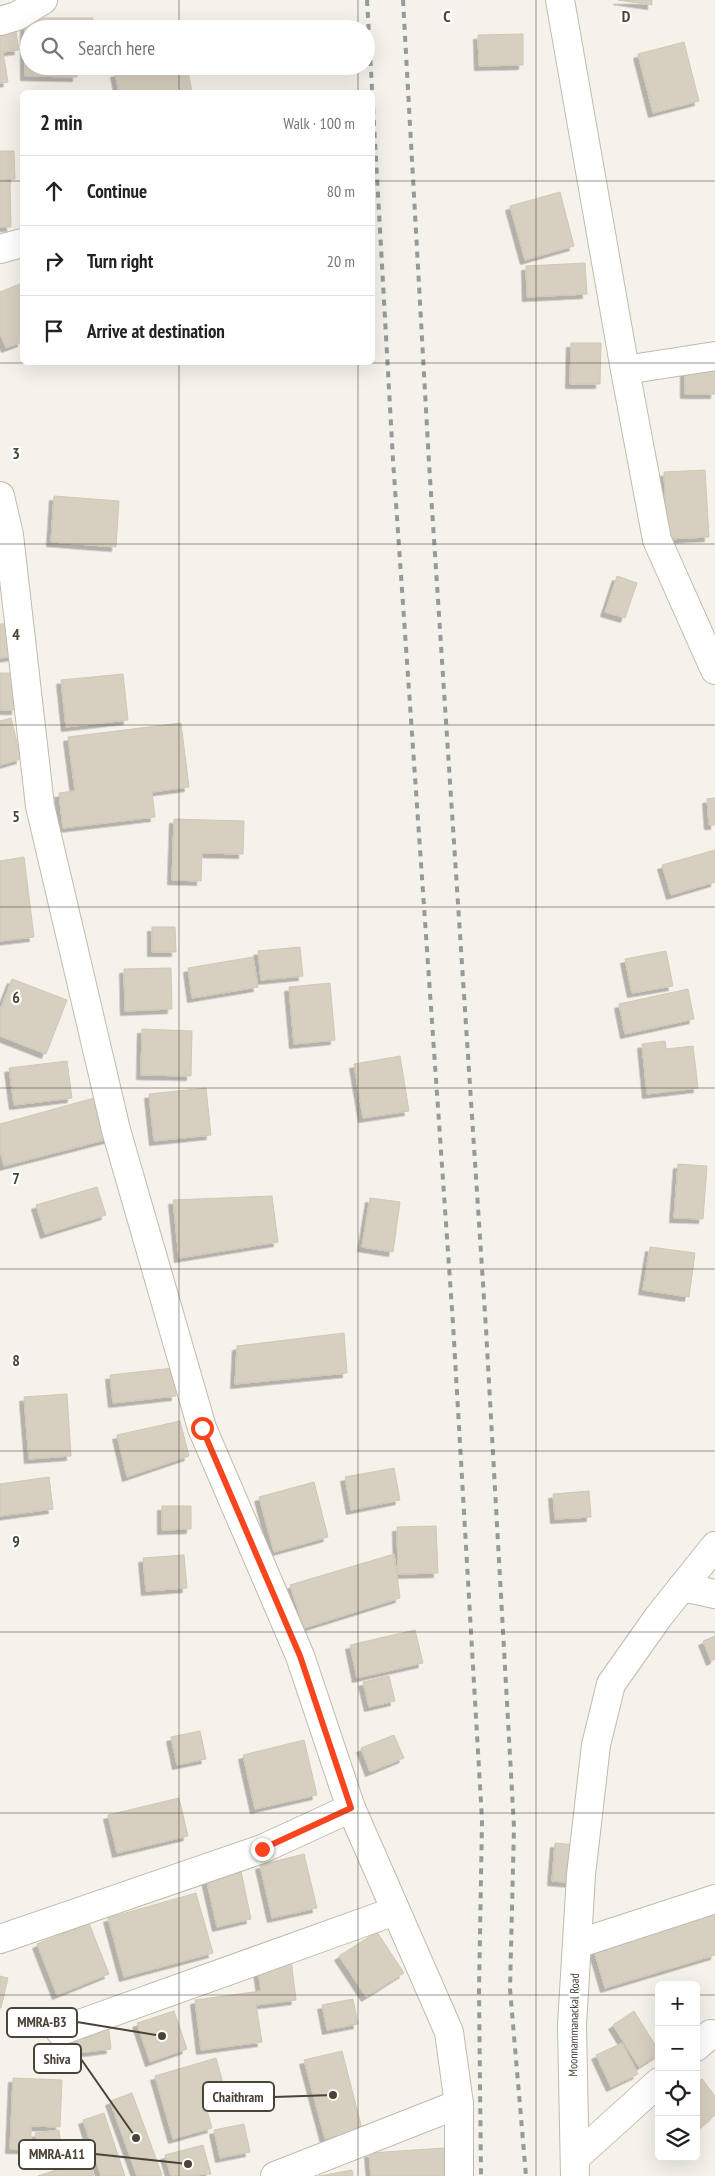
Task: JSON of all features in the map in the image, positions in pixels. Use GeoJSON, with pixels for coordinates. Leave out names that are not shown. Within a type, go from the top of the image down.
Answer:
{"type":"FeatureCollection","features":[{"type":"Feature","properties":{"kind":"street"},"geometry":{"type":"LineString","coordinates":[[0,21],[18,16],[43,0]]}},
{"type":"Feature","properties":{"kind":"street"},"geometry":{"type":"LineString","coordinates":[[560,0],[624,370],[658,540],[715,670]]}},
{"type":"Feature","properties":{"kind":"street"},"geometry":{"type":"LineString","coordinates":[[0,249],[20,244]]}},
{"type":"Feature","properties":{"kind":"street"},"geometry":{"type":"LineString","coordinates":[[624,370],[715,356]]}},
{"type":"Feature","properties":{"kind":"street"},"geometry":{"type":"LineString","coordinates":[[2,510],[9,535],[40,806],[116,1130],[202,1428],[300,1656],[351,1808],[449,2032],[459,2104],[459,2176]]}},
{"type":"Feature","properties":{"kind":"street","name":"Moonnammanackal Road"},"geometry":{"type":"LineString","coordinates":[[575,2167],[572,2024],[581,1875],[596,1745],[611,1684],[659,1616],[715,1546]]}},
{"type":"Feature","properties":{"kind":"street"},"geometry":{"type":"LineString","coordinates":[[682,1587],[715,1594]]}},
{"type":"Feature","properties":{"kind":"street"},"geometry":{"type":"LineString","coordinates":[[0,1938],[262,1849],[351,1808]]}},
{"type":"Feature","properties":{"kind":"street"},"geometry":{"type":"LineString","coordinates":[[577,1944],[715,1899]]}},
{"type":"Feature","properties":{"kind":"street"},"geometry":{"type":"LineString","coordinates":[[60,2030],[395,1911]]}},
{"type":"Feature","properties":{"kind":"street"},"geometry":{"type":"LineString","coordinates":[[575,2167],[655,2086]]}},
{"type":"Feature","properties":{"kind":"street"},"geometry":{"type":"LineString","coordinates":[[275,2176],[459,2104]]}},
{"type":"Feature","properties":{"kind":"building"},"geometry":{"type":"Polygon","coordinates":[[[618,0],[652,0],[652,5],[618,0]]]}},
{"type":"Feature","properties":{"kind":"building"},"geometry":{"type":"Polygon","coordinates":[[[25,18],[93,18],[93,20],[25,20],[25,18]]]}},
{"type":"Feature","properties":{"kind":"building"},"geometry":{"type":"Polygon","coordinates":[[[16,32],[19,50],[3,52],[8,82],[0,83],[0,34],[16,32]]]}},
{"type":"Feature","properties":{"kind":"building"},"geometry":{"type":"Polygon","coordinates":[[[523,34],[523,65],[479,66],[478,35],[523,34]]]}},
{"type":"Feature","properties":{"kind":"building"},"geometry":{"type":"Polygon","coordinates":[[[684,42],[699,101],[653,113],[638,54],[684,42]]]}},
{"type":"Feature","properties":{"kind":"building"},"geometry":{"type":"Polygon","coordinates":[[[77,75],[77,77],[25,76],[77,75]]]}},
{"type":"Feature","properties":{"kind":"building"},"geometry":{"type":"Polygon","coordinates":[[[115,75],[189,75],[192,90],[119,90],[115,75]]]}},
{"type":"Feature","properties":{"kind":"building"},"geometry":{"type":"Polygon","coordinates":[[[0,151],[14,151],[15,179],[0,180],[0,151]]]}},
{"type":"Feature","properties":{"kind":"building"},"geometry":{"type":"Polygon","coordinates":[[[0,182],[10,182],[11,227],[0,227],[0,182]]]}},
{"type":"Feature","properties":{"kind":"building"},"geometry":{"type":"Polygon","coordinates":[[[560,192],[574,246],[525,260],[510,206],[560,192]]]}},
{"type":"Feature","properties":{"kind":"building"},"geometry":{"type":"Polygon","coordinates":[[[585,263],[587,294],[527,297],[526,266],[585,263]]]}},
{"type":"Feature","properties":{"kind":"building"},"geometry":{"type":"Polygon","coordinates":[[[20,284],[20,343],[6,348],[0,333],[0,292],[20,284]]]}},
{"type":"Feature","properties":{"kind":"building"},"geometry":{"type":"Polygon","coordinates":[[[571,343],[601,343],[600,384],[570,384],[571,343]]]}},
{"type":"Feature","properties":{"kind":"building"},"geometry":{"type":"Polygon","coordinates":[[[715,362],[715,394],[685,394],[685,363],[715,362]]]}},
{"type":"Feature","properties":{"kind":"building"},"geometry":{"type":"Polygon","coordinates":[[[705,470],[709,537],[667,539],[664,472],[705,470]]]}},
{"type":"Feature","properties":{"kind":"building"},"geometry":{"type":"Polygon","coordinates":[[[54,496],[119,501],[116,547],[51,542],[54,496]]]}},
{"type":"Feature","properties":{"kind":"building"},"geometry":{"type":"Polygon","coordinates":[[[617,576],[637,583],[625,618],[605,612],[617,576]]]}},
{"type":"Feature","properties":{"kind":"building"},"geometry":{"type":"Polygon","coordinates":[[[13,623],[16,656],[0,658],[0,624],[13,623]]]}},
{"type":"Feature","properties":{"kind":"building"},"geometry":{"type":"Polygon","coordinates":[[[0,673],[16,673],[16,710],[0,710],[0,673]]]}},
{"type":"Feature","properties":{"kind":"building"},"geometry":{"type":"Polygon","coordinates":[[[123,674],[128,720],[66,727],[61,680],[123,674]]]}},
{"type":"Feature","properties":{"kind":"building"},"geometry":{"type":"Polygon","coordinates":[[[11,718],[21,759],[0,765],[0,721],[11,718]]]}},
{"type":"Feature","properties":{"kind":"building"},"geometry":{"type":"Polygon","coordinates":[[[181,723],[189,787],[152,792],[155,817],[63,828],[59,793],[75,791],[68,737],[181,723]]]}},
{"type":"Feature","properties":{"kind":"building"},"geometry":{"type":"Polygon","coordinates":[[[715,798],[715,825],[709,825],[707,799],[715,798]]]}},
{"type":"Feature","properties":{"kind":"building"},"geometry":{"type":"Polygon","coordinates":[[[174,819],[244,821],[243,854],[202,853],[201,881],[172,880],[174,819]]]}},
{"type":"Feature","properties":{"kind":"building"},"geometry":{"type":"Polygon","coordinates":[[[715,850],[715,882],[671,895],[662,865],[715,850]]]}},
{"type":"Feature","properties":{"kind":"building"},"geometry":{"type":"Polygon","coordinates":[[[24,857],[34,937],[0,941],[0,861],[24,857]]]}},
{"type":"Feature","properties":{"kind":"building"},"geometry":{"type":"Polygon","coordinates":[[[152,927],[175,927],[176,952],[152,952],[152,927]]]}},
{"type":"Feature","properties":{"kind":"building"},"geometry":{"type":"Polygon","coordinates":[[[300,947],[303,976],[261,980],[258,951],[300,947]]]}},
{"type":"Feature","properties":{"kind":"building"},"geometry":{"type":"Polygon","coordinates":[[[666,951],[673,986],[632,993],[625,959],[666,951]]]}},
{"type":"Feature","properties":{"kind":"building"},"geometry":{"type":"Polygon","coordinates":[[[253,957],[258,987],[192,998],[188,968],[253,957]]]}},
{"type":"Feature","properties":{"kind":"building"},"geometry":{"type":"Polygon","coordinates":[[[171,968],[172,1009],[125,1011],[124,969],[171,968]]]}},
{"type":"Feature","properties":{"kind":"building"},"geometry":{"type":"Polygon","coordinates":[[[12,979],[67,1000],[46,1054],[0,1036],[0,1010],[12,979]]]}},
{"type":"Feature","properties":{"kind":"building"},"geometry":{"type":"Polygon","coordinates":[[[330,983],[335,1040],[294,1044],[289,987],[330,983]]]}},
{"type":"Feature","properties":{"kind":"building"},"geometry":{"type":"Polygon","coordinates":[[[688,989],[694,1019],[625,1034],[619,1004],[688,989]]]}},
{"type":"Feature","properties":{"kind":"building"},"geometry":{"type":"Polygon","coordinates":[[[142,1029],[192,1031],[191,1076],[141,1075],[142,1029]]]}},
{"type":"Feature","properties":{"kind":"building"},"geometry":{"type":"Polygon","coordinates":[[[665,1041],[666,1049],[693,1046],[698,1088],[647,1094],[642,1044],[665,1041]]]}},
{"type":"Feature","properties":{"kind":"building"},"geometry":{"type":"Polygon","coordinates":[[[400,1056],[409,1111],[363,1118],[354,1064],[400,1056]]]}},
{"type":"Feature","properties":{"kind":"building"},"geometry":{"type":"Polygon","coordinates":[[[67,1061],[72,1098],[14,1105],[9,1068],[67,1061]]]}},
{"type":"Feature","properties":{"kind":"building"},"geometry":{"type":"Polygon","coordinates":[[[206,1088],[211,1135],[154,1141],[149,1094],[206,1088]]]}},
{"type":"Feature","properties":{"kind":"building"},"geometry":{"type":"Polygon","coordinates":[[[105,1095],[116,1137],[4,1166],[0,1150],[0,1124],[105,1095]]]}},
{"type":"Feature","properties":{"kind":"building"},"geometry":{"type":"Polygon","coordinates":[[[678,1164],[707,1166],[703,1219],[674,1218],[678,1164]]]}},
{"type":"Feature","properties":{"kind":"building"},"geometry":{"type":"Polygon","coordinates":[[[97,1187],[106,1215],[45,1234],[36,1205],[97,1187]]]}},
{"type":"Feature","properties":{"kind":"building"},"geometry":{"type":"Polygon","coordinates":[[[272,1196],[278,1242],[179,1258],[173,1200],[272,1196]]]}},
{"type":"Feature","properties":{"kind":"building"},"geometry":{"type":"Polygon","coordinates":[[[370,1198],[400,1202],[393,1252],[362,1247],[370,1198]]]}},
{"type":"Feature","properties":{"kind":"building"},"geometry":{"type":"Polygon","coordinates":[[[650,1247],[695,1253],[689,1297],[643,1290],[650,1247]]]}},
{"type":"Feature","properties":{"kind":"building"},"geometry":{"type":"Polygon","coordinates":[[[344,1333],[347,1373],[235,1384],[237,1346],[344,1333]]]}},
{"type":"Feature","properties":{"kind":"building"},"geometry":{"type":"Polygon","coordinates":[[[173,1368],[176,1396],[113,1403],[110,1375],[173,1368]]]}},
{"type":"Feature","properties":{"kind":"building"},"geometry":{"type":"Polygon","coordinates":[[[67,1394],[71,1456],[29,1459],[24,1397],[67,1394]]]}},
{"type":"Feature","properties":{"kind":"building"},"geometry":{"type":"Polygon","coordinates":[[[180,1421],[189,1456],[127,1477],[117,1435],[180,1421]]]}},
{"type":"Feature","properties":{"kind":"building"},"geometry":{"type":"Polygon","coordinates":[[[394,1468],[400,1500],[351,1510],[345,1477],[394,1468]]]}},
{"type":"Feature","properties":{"kind":"building"},"geometry":{"type":"Polygon","coordinates":[[[49,1477],[53,1509],[0,1516],[0,1484],[49,1477]]]}},
{"type":"Feature","properties":{"kind":"building"},"geometry":{"type":"Polygon","coordinates":[[[314,1482],[328,1537],[274,1552],[259,1497],[314,1482]]]}},
{"type":"Feature","properties":{"kind":"building"},"geometry":{"type":"Polygon","coordinates":[[[589,1491],[591,1517],[555,1519],[553,1494],[589,1491]]]}},
{"type":"Feature","properties":{"kind":"building"},"geometry":{"type":"Polygon","coordinates":[[[162,1506],[191,1506],[191,1529],[162,1530],[162,1506]]]}},
{"type":"Feature","properties":{"kind":"building"},"geometry":{"type":"Polygon","coordinates":[[[436,1526],[438,1573],[398,1574],[397,1527],[436,1526]]]}},
{"type":"Feature","properties":{"kind":"building"},"geometry":{"type":"Polygon","coordinates":[[[394,1554],[400,1598],[304,1628],[290,1585],[394,1554]]]}},
{"type":"Feature","properties":{"kind":"building"},"geometry":{"type":"Polygon","coordinates":[[[184,1555],[187,1588],[146,1591],[143,1558],[184,1555]]]}},
{"type":"Feature","properties":{"kind":"building"},"geometry":{"type":"Polygon","coordinates":[[[415,1630],[423,1663],[357,1678],[350,1645],[415,1630]]]}},
{"type":"Feature","properties":{"kind":"building"},"geometry":{"type":"Polygon","coordinates":[[[715,1636],[715,1659],[711,1661],[703,1641],[715,1636]]]}},
{"type":"Feature","properties":{"kind":"building"},"geometry":{"type":"Polygon","coordinates":[[[389,1676],[395,1701],[369,1707],[363,1682],[389,1676]]]}},
{"type":"Feature","properties":{"kind":"building"},"geometry":{"type":"Polygon","coordinates":[[[200,1731],[206,1759],[177,1765],[171,1737],[200,1731]]]}},
{"type":"Feature","properties":{"kind":"building"},"geometry":{"type":"Polygon","coordinates":[[[394,1735],[404,1758],[370,1772],[361,1748],[394,1735]]]}},
{"type":"Feature","properties":{"kind":"building"},"geometry":{"type":"Polygon","coordinates":[[[304,1740],[317,1795],[255,1809],[243,1755],[304,1740]]]}},
{"type":"Feature","properties":{"kind":"building"},"geometry":{"type":"Polygon","coordinates":[[[179,1798],[188,1836],[117,1853],[108,1815],[179,1798]]]}},
{"type":"Feature","properties":{"kind":"building"},"geometry":{"type":"Polygon","coordinates":[[[555,1843],[578,1845],[575,1883],[552,1881],[555,1843]]]}},
{"type":"Feature","properties":{"kind":"building"},"geometry":{"type":"Polygon","coordinates":[[[304,1854],[317,1908],[272,1918],[260,1865],[304,1854]]]}},
{"type":"Feature","properties":{"kind":"building"},"geometry":{"type":"Polygon","coordinates":[[[241,1871],[251,1919],[217,1927],[206,1878],[241,1871]]]}},
{"type":"Feature","properties":{"kind":"building"},"geometry":{"type":"Polygon","coordinates":[[[196,1893],[213,1953],[124,1977],[108,1918],[196,1893]]]}},
{"type":"Feature","properties":{"kind":"building"},"geometry":{"type":"Polygon","coordinates":[[[715,1911],[715,1955],[605,1988],[593,1947],[715,1911]]]}},
{"type":"Feature","properties":{"kind":"building"},"geometry":{"type":"Polygon","coordinates":[[[89,1923],[109,1974],[57,1995],[37,1944],[89,1923]]]}},
{"type":"Feature","properties":{"kind":"building"},"geometry":{"type":"Polygon","coordinates":[[[377,1932],[404,1973],[366,1997],[339,1956],[377,1932]]]}},
{"type":"Feature","properties":{"kind":"building"},"geometry":{"type":"Polygon","coordinates":[[[291,1959],[296,2000],[256,2005],[262,2042],[201,2050],[195,2000],[261,1991],[257,1963],[291,1959]]]}},
{"type":"Feature","properties":{"kind":"building"},"geometry":{"type":"Polygon","coordinates":[[[0,1976],[8,1978],[1,2008],[0,2008],[0,1976]]]}},
{"type":"Feature","properties":{"kind":"building"},"geometry":{"type":"Polygon","coordinates":[[[353,1999],[358,2024],[327,2030],[322,2005],[353,1999]]]}},
{"type":"Feature","properties":{"kind":"building"},"geometry":{"type":"Polygon","coordinates":[[[174,2011],[187,2049],[150,2062],[137,2023],[174,2011]]]}},
{"type":"Feature","properties":{"kind":"building"},"geometry":{"type":"Polygon","coordinates":[[[634,2011],[655,2045],[655,2057],[639,2067],[613,2025],[634,2011]]]}},
{"type":"Feature","properties":{"kind":"building"},"geometry":{"type":"Polygon","coordinates":[[[107,2014],[111,2049],[70,2054],[66,2019],[107,2014]]]}},
{"type":"Feature","properties":{"kind":"building"},"geometry":{"type":"Polygon","coordinates":[[[622,2043],[638,2074],[611,2087],[596,2055],[622,2043]]]}},
{"type":"Feature","properties":{"kind":"building"},"geometry":{"type":"Polygon","coordinates":[[[342,2051],[362,2129],[325,2139],[304,2060],[342,2051]]]}},
{"type":"Feature","properties":{"kind":"building"},"geometry":{"type":"Polygon","coordinates":[[[216,2058],[225,2090],[203,2096],[212,2128],[173,2139],[155,2076],[216,2058]]]}},
{"type":"Feature","properties":{"kind":"building"},"geometry":{"type":"Polygon","coordinates":[[[13,2078],[62,2080],[60,2127],[31,2126],[31,2149],[10,2149],[13,2078]]]}},
{"type":"Feature","properties":{"kind":"building"},"geometry":{"type":"Polygon","coordinates":[[[702,2079],[715,2096],[715,2115],[700,2128],[700,2116],[700,2081],[702,2079]]]}},
{"type":"Feature","properties":{"kind":"building"},"geometry":{"type":"Polygon","coordinates":[[[132,2093],[162,2175],[137,2176],[110,2101],[132,2093]]]}},
{"type":"Feature","properties":{"kind":"building"},"geometry":{"type":"Polygon","coordinates":[[[104,2113],[125,2176],[101,2176],[83,2120],[104,2113]]]}},
{"type":"Feature","properties":{"kind":"building"},"geometry":{"type":"Polygon","coordinates":[[[244,2124],[250,2152],[220,2158],[214,2130],[244,2124]]]}},
{"type":"Feature","properties":{"kind":"building"},"geometry":{"type":"Polygon","coordinates":[[[59,2130],[61,2147],[38,2151],[35,2133],[59,2130]]]}},
{"type":"Feature","properties":{"kind":"building"},"geometry":{"type":"Polygon","coordinates":[[[203,2145],[211,2174],[171,2176],[165,2155],[203,2145]]]}},
{"type":"Feature","properties":{"kind":"building"},"geometry":{"type":"Polygon","coordinates":[[[444,2148],[446,2176],[371,2176],[369,2153],[444,2148]]]}},
{"type":"Feature","properties":{"kind":"building"},"geometry":{"type":"Polygon","coordinates":[[[89,2159],[94,2176],[38,2176],[89,2159]]]}},
{"type":"Feature","properties":{"kind":"building"},"geometry":{"type":"Polygon","coordinates":[[[352,2170],[353,2176],[319,2176],[352,2170]]]}},
{"type":"Feature","properties":{"kind":"railway"},"geometry":{"type":"LineString","coordinates":[[367,0],[368,20]]}},
{"type":"Feature","properties":{"kind":"railway"},"geometry":{"type":"LineString","coordinates":[[403,0],[429,463],[486,1329],[514,1827],[510,1989],[526,2176]]}},
{"type":"Feature","properties":{"kind":"railway"},"geometry":{"type":"LineString","coordinates":[[371,75],[372,90]]}},
{"type":"Feature","properties":{"kind":"railway"},"geometry":{"type":"LineString","coordinates":[[375,142],[393,460],[453,1324],[482,1820],[479,1991],[481,2176]]}},
{"type":"Feature","properties":{"kind":"place","name":"MMRA-B3"},"geometry":{"type":"Point","coordinates":[162,2036]}},
{"type":"Feature","properties":{"kind":"place","name":"Chaithram"},"geometry":{"type":"Point","coordinates":[333,2095]}},
{"type":"Feature","properties":{"kind":"place","name":"Shiva"},"geometry":{"type":"Point","coordinates":[136,2138]}},
{"type":"Feature","properties":{"kind":"place","name":"MMRA-A11"},"geometry":{"type":"Point","coordinates":[188,2164]}},
{"type":"Feature","properties":{"kind":"route"},"geometry":{"type":"LineString","coordinates":[[202,1428],[300,1656],[351,1808],[262,1849]]}}]}
